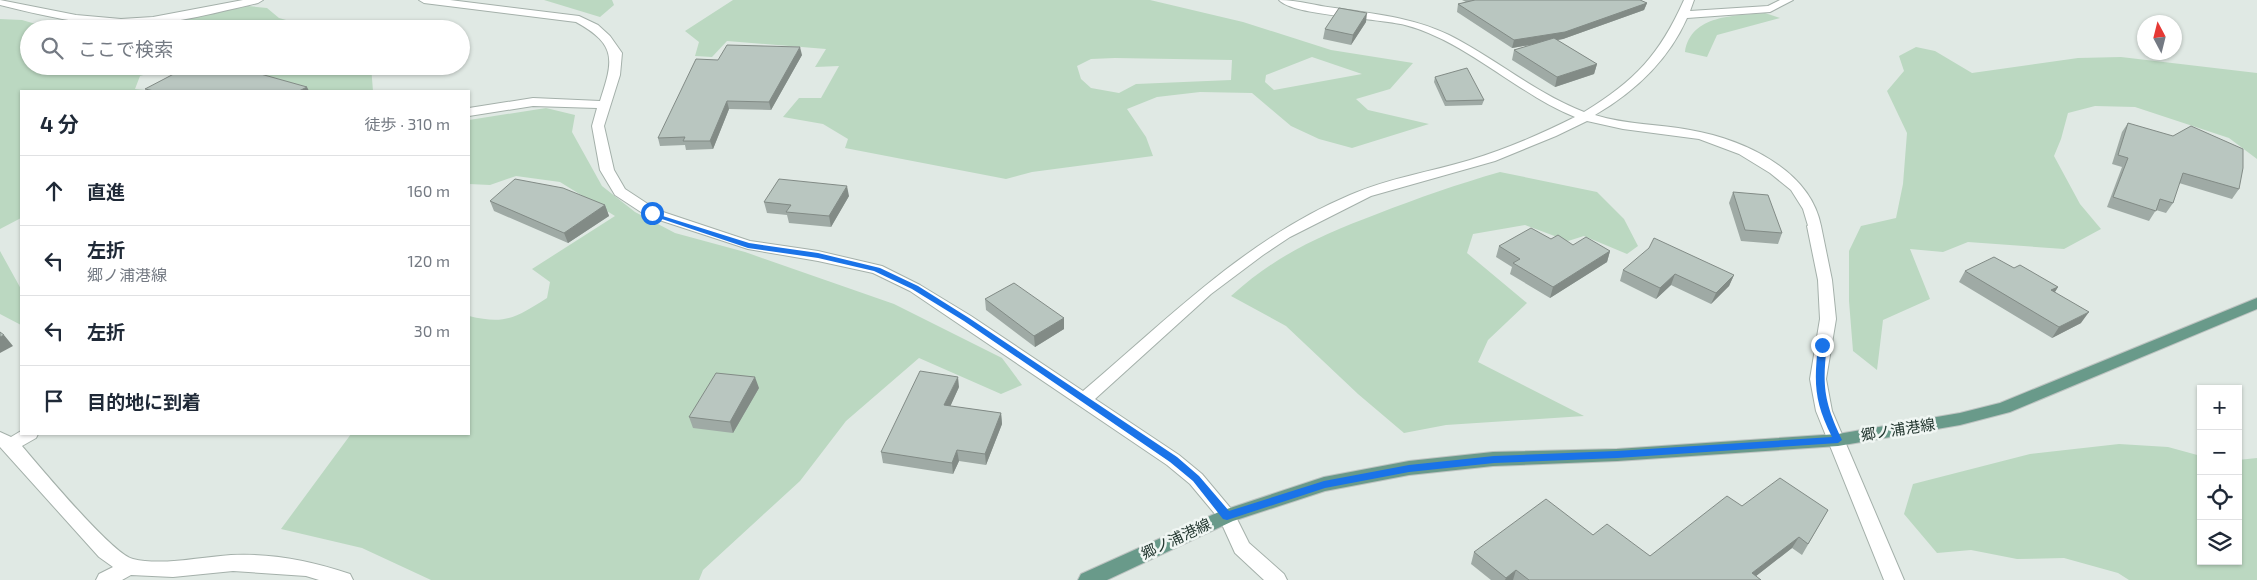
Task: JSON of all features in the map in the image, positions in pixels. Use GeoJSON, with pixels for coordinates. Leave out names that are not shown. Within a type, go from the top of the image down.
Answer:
{"type":"FeatureCollection","features":[{"type":"Feature","properties":{"kind":"main road","name":"郷ノ浦港線"},"geometry":{"type":"LineString","coordinates":[[1088,580],[1227,516],[1324,484],[1409,468],[1494,459],[1617,455],[1838,440],[1960,419],[2004,408],[2257,303]]}},
{"type":"Feature","properties":{"kind":"street"},"geometry":{"type":"LineString","coordinates":[[140,20],[258,0]]}},
{"type":"Feature","properties":{"kind":"street"},"geometry":{"type":"LineString","coordinates":[[424,0],[579,20],[594,27],[606,38],[616,53],[614,75],[598,126],[607,170],[620,192],[652,213],[748,245],[818,256],[877,269],[915,288],[966,320],[1173,460],[1196,479],[1227,516],[1242,548],[1277,580]]}},
{"type":"Feature","properties":{"kind":"street"},"geometry":{"type":"LineString","coordinates":[[1284,0],[1302,6],[1406,23],[1424,28],[1445,38],[1547,100],[1584,117],[1643,129],[1706,137],[1752,155],[1783,175],[1802,193],[1812,209],[1825,280],[1828,319],[1818,379],[1824,411],[1838,440],[1894,580]]}},
{"type":"Feature","properties":{"kind":"street"},"geometry":{"type":"LineString","coordinates":[[1084,399],[1130,361],[1204,291],[1285,234],[1365,193],[1489,158],[1570,126],[1584,117],[1623,91],[1649,70],[1675,36],[1689,0]]}},
{"type":"Feature","properties":{"kind":"street"},"geometry":{"type":"LineString","coordinates":[[1684,16],[1770,9],[1788,0]]}},
{"type":"Feature","properties":{"kind":"street"},"geometry":{"type":"LineString","coordinates":[[0,2],[98,20]]}},
{"type":"Feature","properties":{"kind":"street"},"geometry":{"type":"LineString","coordinates":[[470,112],[533,102],[605,105]]}},
{"type":"Feature","properties":{"kind":"street"},"geometry":{"type":"LineString","coordinates":[[27,435],[5,442],[106,552],[128,567],[173,569],[233,563],[306,568],[342,580]]}},
{"type":"Feature","properties":{"kind":"street"},"geometry":{"type":"LineString","coordinates":[[106,580],[128,567]]}},
{"type":"Feature","properties":{"kind":"green space"},"geometry":{"type":"Polygon","coordinates":[[[544,0],[612,0],[614,5],[600,17],[544,0]]]}},
{"type":"Feature","properties":{"kind":"green space"},"geometry":{"type":"Polygon","coordinates":[[[733,0],[1150,0],[1243,22],[1331,50],[1413,63],[1390,89],[1356,99],[1368,110],[1429,124],[1352,148],[1319,139],[1291,126],[1252,93],[1200,92],[1157,97],[1127,109],[1146,137],[1153,156],[1032,172],[1006,179],[845,148],[848,139],[823,124],[783,117],[799,98],[821,98],[839,66],[815,67],[826,49],[727,41],[712,57],[695,56],[699,42],[685,31],[733,0]],[[1312,57],[1266,75],[1265,82],[1274,90],[1362,74],[1312,57]],[[1091,59],[1077,66],[1081,79],[1091,88],[1119,93],[1136,84],[1231,80],[1232,60],[1091,59]]]}},
{"type":"Feature","properties":{"kind":"green space"},"geometry":{"type":"Polygon","coordinates":[[[248,6],[267,8],[279,18],[286,20],[177,20],[248,6]]]}},
{"type":"Feature","properties":{"kind":"green space"},"geometry":{"type":"Polygon","coordinates":[[[1765,13],[1780,18],[1717,35],[1707,57],[1685,52],[1689,40],[1696,30],[1705,24],[1716,19],[1765,13]]]}},
{"type":"Feature","properties":{"kind":"green space"},"geometry":{"type":"Polygon","coordinates":[[[0,19],[22,20],[20,20],[20,75],[143,75],[140,76],[135,89],[145,90],[20,90],[20,219],[0,229],[0,19]]]}},
{"type":"Feature","properties":{"kind":"green space"},"geometry":{"type":"Polygon","coordinates":[[[1916,47],[1935,51],[1972,73],[2078,58],[2121,57],[2257,73],[2257,159],[2229,138],[2135,107],[2095,106],[2068,113],[2054,156],[2080,204],[2101,229],[2064,249],[1968,242],[1943,252],[1910,249],[1930,299],[1883,320],[1877,370],[1853,351],[1849,301],[1849,251],[1861,226],[1896,218],[1903,184],[1907,133],[1887,91],[1904,71],[1899,56],[1916,47]]]}},
{"type":"Feature","properties":{"kind":"green space"},"geometry":{"type":"Polygon","coordinates":[[[243,75],[372,75],[373,90],[305,90],[243,75]]]}},
{"type":"Feature","properties":{"kind":"green space"},"geometry":{"type":"Polygon","coordinates":[[[546,108],[575,115],[572,132],[602,186],[635,212],[675,233],[745,252],[894,304],[1002,358],[1022,385],[1001,394],[919,358],[846,421],[800,481],[703,570],[699,580],[431,580],[362,548],[281,529],[350,435],[470,435],[470,316],[493,320],[511,318],[547,298],[550,282],[532,269],[615,216],[560,182],[516,176],[490,185],[470,184],[470,120],[546,108]]]}},
{"type":"Feature","properties":{"kind":"green space"},"geometry":{"type":"Polygon","coordinates":[[[1500,172],[1597,192],[1624,219],[1638,246],[1627,254],[1584,236],[1568,241],[1525,225],[1473,234],[1467,253],[1527,303],[1488,340],[1478,362],[1584,416],[1446,425],[1404,433],[1358,394],[1286,326],[1231,296],[1248,281],[1283,257],[1318,239],[1408,202],[1500,172]]]}},
{"type":"Feature","properties":{"kind":"green space"},"geometry":{"type":"Polygon","coordinates":[[[0,251],[20,287],[20,324],[0,314],[0,251]]]}},
{"type":"Feature","properties":{"kind":"green space"},"geometry":{"type":"Polygon","coordinates":[[[2119,444],[2168,447],[2197,455],[2197,565],[2242,565],[2242,460],[2257,458],[2257,580],[2129,580],[2118,573],[2064,558],[2017,559],[1971,550],[1937,553],[1904,514],[1913,484],[2030,454],[2119,444]]]}},
{"type":"Feature","properties":{"kind":"building"},"geometry":{"type":"Polygon","coordinates":[[[1475,0],[1640,0],[1647,3],[1565,32],[1514,40],[1458,4],[1475,0]]]}},
{"type":"Feature","properties":{"kind":"building"},"geometry":{"type":"Polygon","coordinates":[[[1339,8],[1367,13],[1353,35],[1325,29],[1339,8]]]}},
{"type":"Feature","properties":{"kind":"building"},"geometry":{"type":"Polygon","coordinates":[[[1554,38],[1597,64],[1557,77],[1514,50],[1554,38]]]}},
{"type":"Feature","properties":{"kind":"building"},"geometry":{"type":"Polygon","coordinates":[[[727,45],[800,47],[769,102],[727,101],[710,141],[683,141],[685,137],[658,138],[696,59],[718,60],[727,45]]]}},
{"type":"Feature","properties":{"kind":"building"},"geometry":{"type":"Polygon","coordinates":[[[1467,68],[1484,100],[1446,101],[1435,77],[1467,68]]]}},
{"type":"Feature","properties":{"kind":"building"},"geometry":{"type":"Polygon","coordinates":[[[172,75],[264,75],[307,87],[301,90],[145,89],[172,75]]]}},
{"type":"Feature","properties":{"kind":"building"},"geometry":{"type":"Polygon","coordinates":[[[2128,123],[2173,136],[2191,126],[2243,149],[2243,168],[2239,189],[2183,173],[2173,203],[2160,199],[2156,211],[2113,197],[2128,158],[2118,155],[2128,123]]]}},
{"type":"Feature","properties":{"kind":"building"},"geometry":{"type":"Polygon","coordinates":[[[515,179],[563,188],[605,205],[564,233],[490,201],[515,179]]]}},
{"type":"Feature","properties":{"kind":"building"},"geometry":{"type":"Polygon","coordinates":[[[779,179],[847,186],[829,216],[786,212],[791,205],[764,202],[779,179]]]}},
{"type":"Feature","properties":{"kind":"building"},"geometry":{"type":"Polygon","coordinates":[[[1733,192],[1768,195],[1782,233],[1745,230],[1733,192]]]}},
{"type":"Feature","properties":{"kind":"building"},"geometry":{"type":"Polygon","coordinates":[[[1531,228],[1551,239],[1558,235],[1573,245],[1586,237],[1610,251],[1553,287],[1513,263],[1520,259],[1499,246],[1531,228]]]}},
{"type":"Feature","properties":{"kind":"building"},"geometry":{"type":"Polygon","coordinates":[[[1654,238],[1734,275],[1716,293],[1675,274],[1660,288],[1623,270],[1649,248],[1654,238]]]}},
{"type":"Feature","properties":{"kind":"building"},"geometry":{"type":"Polygon","coordinates":[[[1994,257],[2014,268],[2020,265],[2058,287],[2051,290],[2089,312],[2059,327],[1965,271],[1994,257]]]}},
{"type":"Feature","properties":{"kind":"building"},"geometry":{"type":"Polygon","coordinates":[[[1014,283],[1064,318],[1034,336],[985,299],[1014,283]]]}},
{"type":"Feature","properties":{"kind":"building"},"geometry":{"type":"Polygon","coordinates":[[[920,371],[958,377],[944,405],[1001,413],[985,454],[957,450],[952,463],[881,452],[920,371]]]}},
{"type":"Feature","properties":{"kind":"building"},"geometry":{"type":"Polygon","coordinates":[[[716,373],[755,377],[730,422],[689,417],[716,373]]]}},
{"type":"Feature","properties":{"kind":"building"},"geometry":{"type":"Polygon","coordinates":[[[1780,478],[1828,510],[1808,544],[1799,537],[1752,573],[1761,580],[1529,580],[1516,570],[1506,578],[1474,552],[1546,499],[1593,535],[1607,524],[1650,556],[1727,496],[1742,506],[1780,478]]]}},
{"type":"Feature","properties":{"kind":"route"},"geometry":{"type":"LineString","coordinates":[[652,213],[748,245],[818,256],[877,269],[915,288],[966,320],[1173,460],[1196,479],[1227,516],[1324,484],[1409,468],[1494,459],[1617,455],[1838,440],[1824,411],[1818,379],[1822,345]]}}]}
